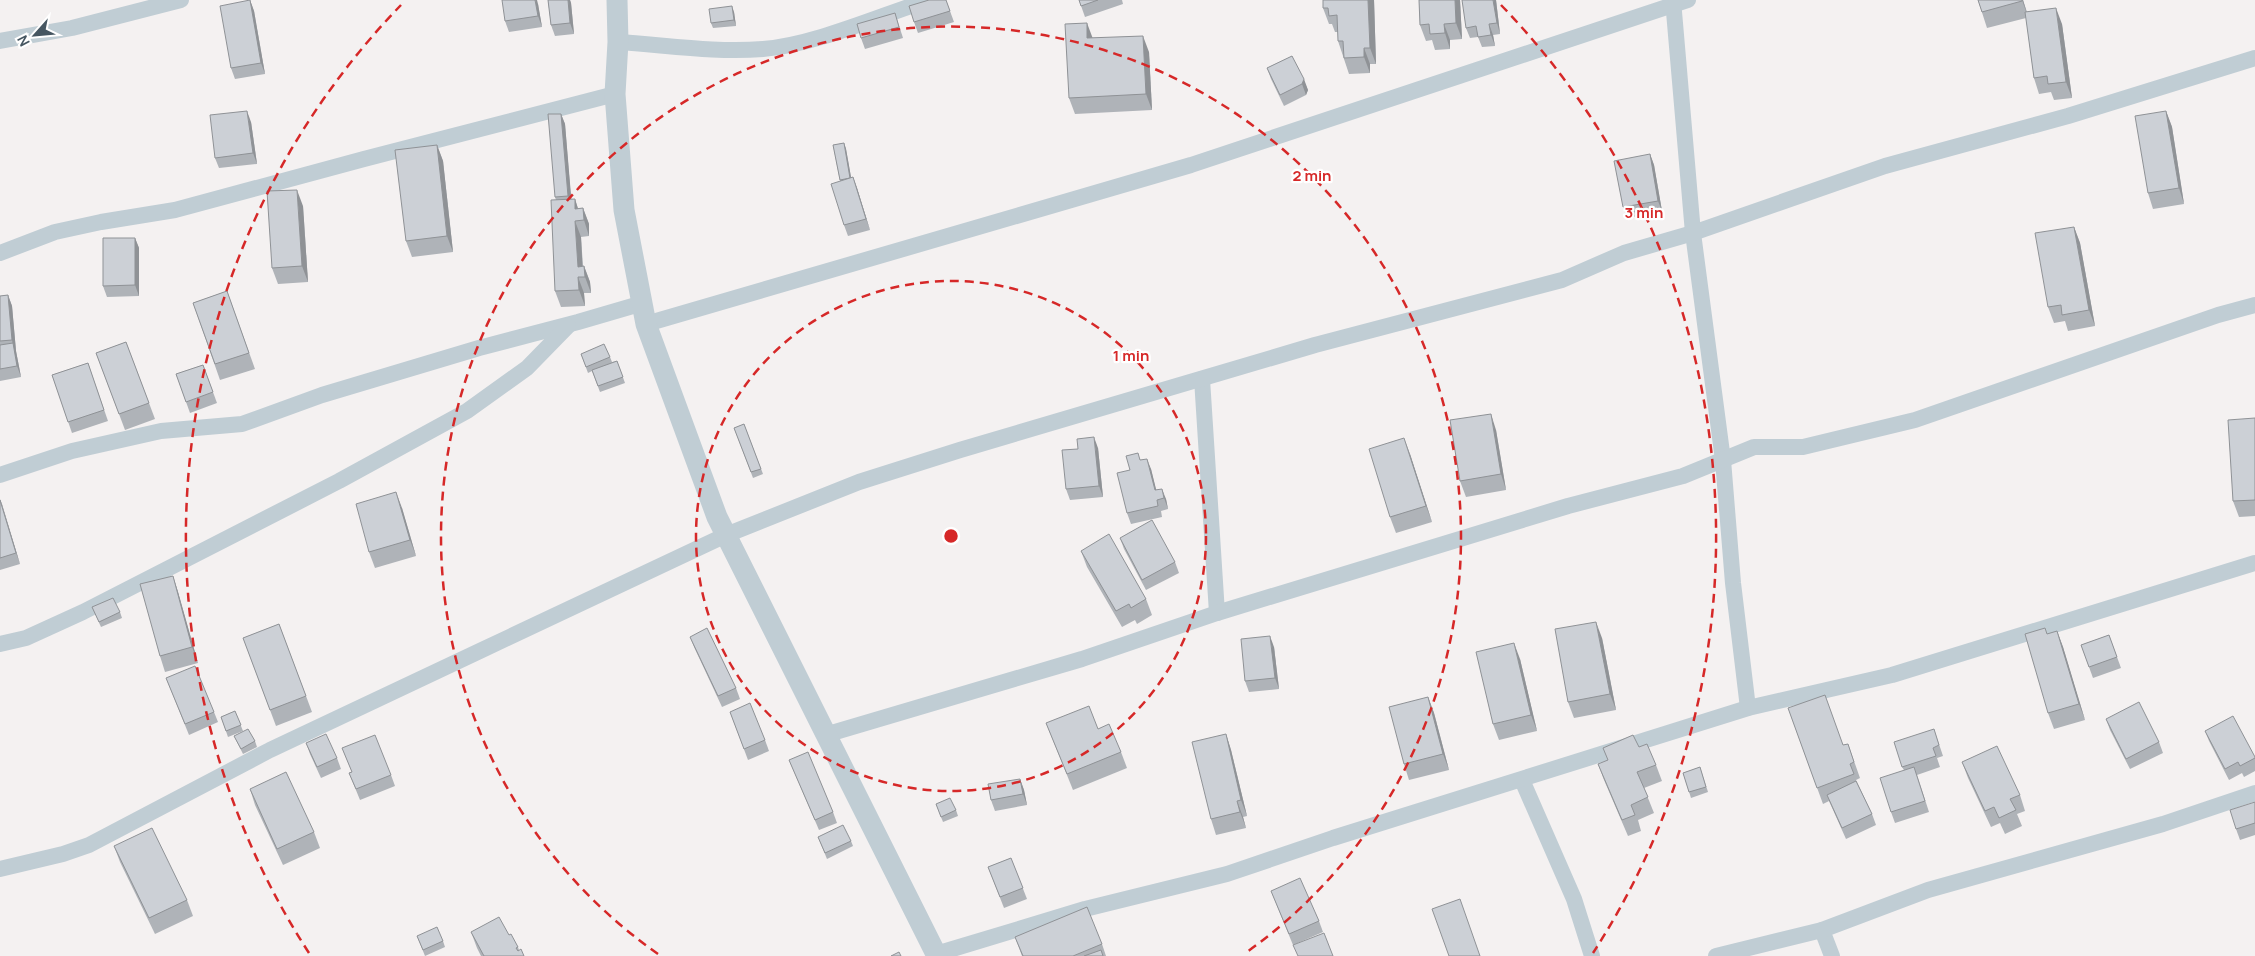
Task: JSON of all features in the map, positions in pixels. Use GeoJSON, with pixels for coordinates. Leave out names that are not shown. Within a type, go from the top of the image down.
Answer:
{"type":"FeatureCollection","features":[{"type":"Feature","properties":{"kind":"street"},"geometry":{"type":"LineString","coordinates":[[0,41],[72,28],[181,0]]}},
{"type":"Feature","properties":{"kind":"street"},"geometry":{"type":"LineString","coordinates":[[617,0],[616,94],[624,210],[646,324],[717,517],[936,955],[1085,909],[1227,874],[1333,838],[1748,708],[1892,674],[2255,563]]}},
{"type":"Feature","properties":{"kind":"street"},"geometry":{"type":"LineString","coordinates":[[618,42],[734,50],[765,49],[824,35],[929,0]]}},
{"type":"Feature","properties":{"kind":"street"},"geometry":{"type":"LineString","coordinates":[[646,324],[1192,165],[1523,56],[1678,1],[1693,233],[1723,460],[1733,583],[1748,708]]}},
{"type":"Feature","properties":{"kind":"street"},"geometry":{"type":"LineString","coordinates":[[0,869],[63,854],[89,845],[270,750],[726,535],[868,479],[1315,345],[1562,280],[1624,253],[1693,233],[1885,166],[2068,116],[2255,58]]}},
{"type":"Feature","properties":{"kind":"street"},"geometry":{"type":"LineString","coordinates":[[0,253],[55,232],[101,222],[175,210],[616,94]]}},
{"type":"Feature","properties":{"kind":"street"},"geometry":{"type":"LineString","coordinates":[[0,475],[72,451],[161,431],[242,424],[322,395],[479,348],[569,325],[642,303]]}},
{"type":"Feature","properties":{"kind":"street"},"geometry":{"type":"LineString","coordinates":[[825,736],[1082,659],[1217,613],[1568,506],[1683,476],[1754,447],[1802,447],[1915,420],[2209,318],[2255,305]]}},
{"type":"Feature","properties":{"kind":"street"},"geometry":{"type":"LineString","coordinates":[[0,644],[26,638],[83,612],[339,481],[467,411],[526,368],[569,325]]}},
{"type":"Feature","properties":{"kind":"street"},"geometry":{"type":"LineString","coordinates":[[1202,379],[1217,613]]}},
{"type":"Feature","properties":{"kind":"street"},"geometry":{"type":"LineString","coordinates":[[1522,780],[1574,899],[1592,956]]}},
{"type":"Feature","properties":{"kind":"street"},"geometry":{"type":"LineString","coordinates":[[1716,956],[1822,930],[1928,890],[2163,824],[2255,793]]}},
{"type":"Feature","properties":{"kind":"street"},"geometry":{"type":"LineString","coordinates":[[1822,930],[1832,956]]}},
{"type":"Feature","properties":{"kind":"building"},"geometry":{"type":"Polygon","coordinates":[[[250,0],[261,63],[231,68],[220,6],[250,0]]]}},
{"type":"Feature","properties":{"kind":"building"},"geometry":{"type":"Polygon","coordinates":[[[502,0],[535,0],[538,16],[505,21],[502,0]]]}},
{"type":"Feature","properties":{"kind":"building"},"geometry":{"type":"Polygon","coordinates":[[[548,0],[568,0],[570,23],[551,25],[548,0]]]}},
{"type":"Feature","properties":{"kind":"building"},"geometry":{"type":"Polygon","coordinates":[[[929,0],[946,0],[950,11],[914,22],[909,6],[929,0]]]}},
{"type":"Feature","properties":{"kind":"building"},"geometry":{"type":"Polygon","coordinates":[[[1079,0],[1098,0],[1081,6],[1079,0]]]}},
{"type":"Feature","properties":{"kind":"building"},"geometry":{"type":"Polygon","coordinates":[[[1323,0],[1368,0],[1370,48],[1364,48],[1364,57],[1344,58],[1343,41],[1338,41],[1337,15],[1329,16],[1328,8],[1323,8],[1323,0]]]}},
{"type":"Feature","properties":{"kind":"building"},"geometry":{"type":"Polygon","coordinates":[[[1419,0],[1455,0],[1456,23],[1444,24],[1445,33],[1430,34],[1429,24],[1420,25],[1419,0]]]}},
{"type":"Feature","properties":{"kind":"building"},"geometry":{"type":"Polygon","coordinates":[[[1462,0],[1493,0],[1497,23],[1489,24],[1491,35],[1478,37],[1476,26],[1466,28],[1462,0]]]}},
{"type":"Feature","properties":{"kind":"building"},"geometry":{"type":"Polygon","coordinates":[[[1978,0],[2022,0],[2022,1],[1982,12],[1978,0]]]}},
{"type":"Feature","properties":{"kind":"building"},"geometry":{"type":"Polygon","coordinates":[[[732,6],[734,20],[711,23],[709,9],[732,6]]]}},
{"type":"Feature","properties":{"kind":"building"},"geometry":{"type":"Polygon","coordinates":[[[2056,8],[2066,82],[2048,84],[2047,76],[2034,78],[2025,12],[2056,8]]]}},
{"type":"Feature","properties":{"kind":"building"},"geometry":{"type":"Polygon","coordinates":[[[895,13],[899,27],[861,38],[857,24],[895,13]]]}},
{"type":"Feature","properties":{"kind":"building"},"geometry":{"type":"Polygon","coordinates":[[[1087,23],[1087,38],[1143,36],[1146,94],[1069,98],[1065,24],[1087,23]]]}},
{"type":"Feature","properties":{"kind":"building"},"geometry":{"type":"Polygon","coordinates":[[[1292,56],[1304,79],[1302,84],[1280,95],[1267,68],[1292,56]]]}},
{"type":"Feature","properties":{"kind":"building"},"geometry":{"type":"Polygon","coordinates":[[[247,111],[253,153],[215,158],[210,115],[247,111]]]}},
{"type":"Feature","properties":{"kind":"building"},"geometry":{"type":"Polygon","coordinates":[[[2166,111],[2179,188],[2148,193],[2135,116],[2166,111]]]}},
{"type":"Feature","properties":{"kind":"building"},"geometry":{"type":"Polygon","coordinates":[[[548,114],[561,114],[568,196],[555,197],[548,114]]]}},
{"type":"Feature","properties":{"kind":"building"},"geometry":{"type":"Polygon","coordinates":[[[844,143],[850,178],[840,180],[833,145],[844,143]]]}},
{"type":"Feature","properties":{"kind":"building"},"geometry":{"type":"Polygon","coordinates":[[[437,145],[447,236],[406,241],[395,150],[437,145]]]}},
{"type":"Feature","properties":{"kind":"building"},"geometry":{"type":"Polygon","coordinates":[[[1650,154],[1658,201],[1623,207],[1614,161],[1650,154]]]}},
{"type":"Feature","properties":{"kind":"building"},"geometry":{"type":"Polygon","coordinates":[[[853,177],[866,219],[844,225],[831,184],[853,177]]]}},
{"type":"Feature","properties":{"kind":"building"},"geometry":{"type":"Polygon","coordinates":[[[297,190],[302,266],[272,268],[267,191],[297,190]]]}},
{"type":"Feature","properties":{"kind":"building"},"geometry":{"type":"Polygon","coordinates":[[[575,199],[575,209],[583,208],[584,220],[575,221],[578,267],[584,266],[585,277],[578,277],[579,290],[555,291],[551,200],[575,199]]]}},
{"type":"Feature","properties":{"kind":"building"},"geometry":{"type":"Polygon","coordinates":[[[2074,227],[2089,310],[2062,315],[2061,305],[2048,307],[2035,233],[2074,227]]]}},
{"type":"Feature","properties":{"kind":"building"},"geometry":{"type":"Polygon","coordinates":[[[103,238],[135,238],[135,285],[103,286],[103,238]]]}},
{"type":"Feature","properties":{"kind":"building"},"geometry":{"type":"Polygon","coordinates":[[[227,291],[249,353],[215,364],[193,303],[227,291]]]}},
{"type":"Feature","properties":{"kind":"building"},"geometry":{"type":"Polygon","coordinates":[[[8,295],[12,340],[0,341],[0,296],[8,295]]]}},
{"type":"Feature","properties":{"kind":"building"},"geometry":{"type":"Polygon","coordinates":[[[126,342],[149,403],[119,414],[96,353],[126,342]]]}},
{"type":"Feature","properties":{"kind":"building"},"geometry":{"type":"Polygon","coordinates":[[[13,343],[17,366],[0,369],[0,345],[13,343]]]}},
{"type":"Feature","properties":{"kind":"building"},"geometry":{"type":"Polygon","coordinates":[[[604,344],[610,357],[586,367],[581,354],[604,344]]]}},
{"type":"Feature","properties":{"kind":"building"},"geometry":{"type":"Polygon","coordinates":[[[617,361],[623,377],[598,386],[592,370],[617,361]]]}},
{"type":"Feature","properties":{"kind":"building"},"geometry":{"type":"Polygon","coordinates":[[[88,363],[104,410],[68,422],[52,375],[88,363]]]}},
{"type":"Feature","properties":{"kind":"building"},"geometry":{"type":"Polygon","coordinates":[[[203,365],[213,392],[186,402],[176,374],[203,365]]]}},
{"type":"Feature","properties":{"kind":"building"},"geometry":{"type":"Polygon","coordinates":[[[1491,414],[1501,474],[1460,481],[1450,420],[1491,414]]]}},
{"type":"Feature","properties":{"kind":"building"},"geometry":{"type":"Polygon","coordinates":[[[2255,418],[2255,500],[2233,501],[2228,420],[2255,418]]]}},
{"type":"Feature","properties":{"kind":"building"},"geometry":{"type":"Polygon","coordinates":[[[744,424],[761,469],[751,472],[734,428],[744,424]]]}},
{"type":"Feature","properties":{"kind":"building"},"geometry":{"type":"Polygon","coordinates":[[[1094,437],[1099,486],[1066,489],[1062,450],[1078,449],[1077,439],[1094,437]]]}},
{"type":"Feature","properties":{"kind":"building"},"geometry":{"type":"Polygon","coordinates":[[[1404,438],[1426,506],[1390,517],[1369,449],[1404,438]]]}},
{"type":"Feature","properties":{"kind":"building"},"geometry":{"type":"Polygon","coordinates":[[[1138,453],[1140,460],[1147,459],[1155,490],[1162,489],[1164,498],[1157,500],[1158,506],[1127,513],[1117,473],[1130,470],[1126,456],[1138,453]]]}},
{"type":"Feature","properties":{"kind":"building"},"geometry":{"type":"Polygon","coordinates":[[[396,492],[410,540],[369,552],[356,504],[396,492]]]}},
{"type":"Feature","properties":{"kind":"building"},"geometry":{"type":"Polygon","coordinates":[[[0,500],[16,553],[0,558],[0,500]]]}},
{"type":"Feature","properties":{"kind":"building"},"geometry":{"type":"Polygon","coordinates":[[[1152,520],[1175,562],[1142,580],[1120,538],[1152,520]]]}},
{"type":"Feature","properties":{"kind":"building"},"geometry":{"type":"Polygon","coordinates":[[[1109,534],[1146,599],[1131,608],[1129,604],[1116,611],[1081,551],[1109,534]]]}},
{"type":"Feature","properties":{"kind":"building"},"geometry":{"type":"Polygon","coordinates":[[[173,576],[192,647],[160,656],[140,584],[173,576]]]}},
{"type":"Feature","properties":{"kind":"building"},"geometry":{"type":"Polygon","coordinates":[[[113,598],[120,612],[99,622],[92,607],[113,598]]]}},
{"type":"Feature","properties":{"kind":"building"},"geometry":{"type":"Polygon","coordinates":[[[1596,622],[1610,694],[1568,702],[1555,629],[1596,622]]]}},
{"type":"Feature","properties":{"kind":"building"},"geometry":{"type":"Polygon","coordinates":[[[279,624],[306,696],[270,710],[243,638],[279,624]]]}},
{"type":"Feature","properties":{"kind":"building"},"geometry":{"type":"Polygon","coordinates":[[[707,628],[736,688],[718,696],[690,637],[707,628]]]}},
{"type":"Feature","properties":{"kind":"building"},"geometry":{"type":"Polygon","coordinates":[[[2045,628],[2047,634],[2057,631],[2079,704],[2048,713],[2025,634],[2045,628]]]}},
{"type":"Feature","properties":{"kind":"building"},"geometry":{"type":"Polygon","coordinates":[[[2109,635],[2117,657],[2089,667],[2081,645],[2109,635]]]}},
{"type":"Feature","properties":{"kind":"building"},"geometry":{"type":"Polygon","coordinates":[[[1270,636],[1275,678],[1245,681],[1241,639],[1270,636]]]}},
{"type":"Feature","properties":{"kind":"building"},"geometry":{"type":"Polygon","coordinates":[[[1514,643],[1531,715],[1493,724],[1476,652],[1514,643]]]}},
{"type":"Feature","properties":{"kind":"building"},"geometry":{"type":"Polygon","coordinates":[[[195,666],[214,712],[185,724],[166,678],[195,666]]]}},
{"type":"Feature","properties":{"kind":"building"},"geometry":{"type":"Polygon","coordinates":[[[1825,695],[1843,745],[1848,744],[1854,762],[1850,764],[1854,774],[1817,788],[1788,708],[1825,695]]]}},
{"type":"Feature","properties":{"kind":"building"},"geometry":{"type":"Polygon","coordinates":[[[1428,697],[1443,754],[1404,764],[1389,707],[1428,697]]]}},
{"type":"Feature","properties":{"kind":"building"},"geometry":{"type":"Polygon","coordinates":[[[2139,702],[2159,742],[2126,759],[2106,719],[2139,702]]]}},
{"type":"Feature","properties":{"kind":"building"},"geometry":{"type":"Polygon","coordinates":[[[750,703],[765,740],[744,749],[730,712],[750,703]]]}},
{"type":"Feature","properties":{"kind":"building"},"geometry":{"type":"Polygon","coordinates":[[[1089,706],[1098,729],[1109,724],[1121,752],[1067,774],[1046,723],[1089,706]]]}},
{"type":"Feature","properties":{"kind":"building"},"geometry":{"type":"Polygon","coordinates":[[[235,711],[241,725],[226,731],[221,717],[235,711]]]}},
{"type":"Feature","properties":{"kind":"building"},"geometry":{"type":"Polygon","coordinates":[[[2233,716],[2255,758],[2240,766],[2238,762],[2225,769],[2205,731],[2233,716]]]}},
{"type":"Feature","properties":{"kind":"building"},"geometry":{"type":"Polygon","coordinates":[[[248,729],[255,741],[241,749],[234,736],[248,729]]]}},
{"type":"Feature","properties":{"kind":"building"},"geometry":{"type":"Polygon","coordinates":[[[1934,729],[1939,745],[1933,748],[1936,756],[1902,767],[1894,742],[1934,729]]]}},
{"type":"Feature","properties":{"kind":"building"},"geometry":{"type":"Polygon","coordinates":[[[326,734],[337,758],[317,767],[306,743],[326,734]]]}},
{"type":"Feature","properties":{"kind":"building"},"geometry":{"type":"Polygon","coordinates":[[[1226,734],[1241,800],[1237,801],[1240,812],[1211,819],[1192,742],[1226,734]]]}},
{"type":"Feature","properties":{"kind":"building"},"geometry":{"type":"Polygon","coordinates":[[[375,735],[391,775],[356,789],[349,773],[352,772],[342,748],[375,735]]]}},
{"type":"Feature","properties":{"kind":"building"},"geometry":{"type":"Polygon","coordinates":[[[1633,735],[1639,747],[1647,744],[1656,765],[1637,772],[1648,797],[1631,805],[1635,815],[1622,820],[1598,764],[1608,760],[1603,748],[1633,735]]]}},
{"type":"Feature","properties":{"kind":"building"},"geometry":{"type":"Polygon","coordinates":[[[1997,746],[2020,795],[2010,799],[2016,810],[1999,818],[1994,807],[1985,811],[1962,762],[1997,746]]]}},
{"type":"Feature","properties":{"kind":"building"},"geometry":{"type":"Polygon","coordinates":[[[808,752],[833,812],[815,820],[789,760],[808,752]]]}},
{"type":"Feature","properties":{"kind":"building"},"geometry":{"type":"Polygon","coordinates":[[[1700,767],[1706,787],[1689,792],[1683,773],[1700,767]]]}},
{"type":"Feature","properties":{"kind":"building"},"geometry":{"type":"Polygon","coordinates":[[[1914,767],[1925,801],[1891,812],[1880,778],[1914,767]]]}},
{"type":"Feature","properties":{"kind":"building"},"geometry":{"type":"Polygon","coordinates":[[[286,772],[314,832],[277,849],[250,789],[286,772]]]}},
{"type":"Feature","properties":{"kind":"building"},"geometry":{"type":"Polygon","coordinates":[[[1020,779],[1023,794],[991,800],[988,784],[1020,779]]]}},
{"type":"Feature","properties":{"kind":"building"},"geometry":{"type":"Polygon","coordinates":[[[1856,781],[1872,814],[1842,828],[1827,795],[1856,781]]]}},
{"type":"Feature","properties":{"kind":"building"},"geometry":{"type":"Polygon","coordinates":[[[950,798],[956,810],[941,817],[936,804],[950,798]]]}},
{"type":"Feature","properties":{"kind":"building"},"geometry":{"type":"Polygon","coordinates":[[[2255,802],[2255,823],[2236,829],[2230,810],[2255,802]]]}},
{"type":"Feature","properties":{"kind":"building"},"geometry":{"type":"Polygon","coordinates":[[[843,825],[851,841],[825,853],[818,837],[843,825]]]}},
{"type":"Feature","properties":{"kind":"building"},"geometry":{"type":"Polygon","coordinates":[[[152,828],[187,900],[149,918],[114,846],[152,828]]]}},
{"type":"Feature","properties":{"kind":"building"},"geometry":{"type":"Polygon","coordinates":[[[1011,858],[1023,888],[1000,897],[988,867],[1011,858]]]}},
{"type":"Feature","properties":{"kind":"building"},"geometry":{"type":"Polygon","coordinates":[[[1300,878],[1319,921],[1289,934],[1271,891],[1300,878]]]}},
{"type":"Feature","properties":{"kind":"building"},"geometry":{"type":"Polygon","coordinates":[[[1460,899],[1480,956],[1449,956],[1432,909],[1460,899]]]}},
{"type":"Feature","properties":{"kind":"building"},"geometry":{"type":"Polygon","coordinates":[[[1087,907],[1102,944],[1073,956],[1023,956],[1015,937],[1087,907]]]}},
{"type":"Feature","properties":{"kind":"building"},"geometry":{"type":"Polygon","coordinates":[[[499,917],[509,935],[511,934],[518,947],[516,948],[518,951],[521,949],[524,956],[484,956],[471,932],[499,917]]]}},
{"type":"Feature","properties":{"kind":"building"},"geometry":{"type":"Polygon","coordinates":[[[437,927],[443,941],[423,950],[417,936],[437,927]]]}},
{"type":"Feature","properties":{"kind":"building"},"geometry":{"type":"Polygon","coordinates":[[[1324,933],[1333,956],[1298,956],[1293,945],[1324,933]]]}},
{"type":"Feature","properties":{"kind":"building"},"geometry":{"type":"Polygon","coordinates":[[[1101,950],[1103,956],[1084,956],[1101,950]]]}},
{"type":"Feature","properties":{"kind":"building"},"geometry":{"type":"Polygon","coordinates":[[[899,952],[901,956],[891,956],[899,952]]]}}]}
